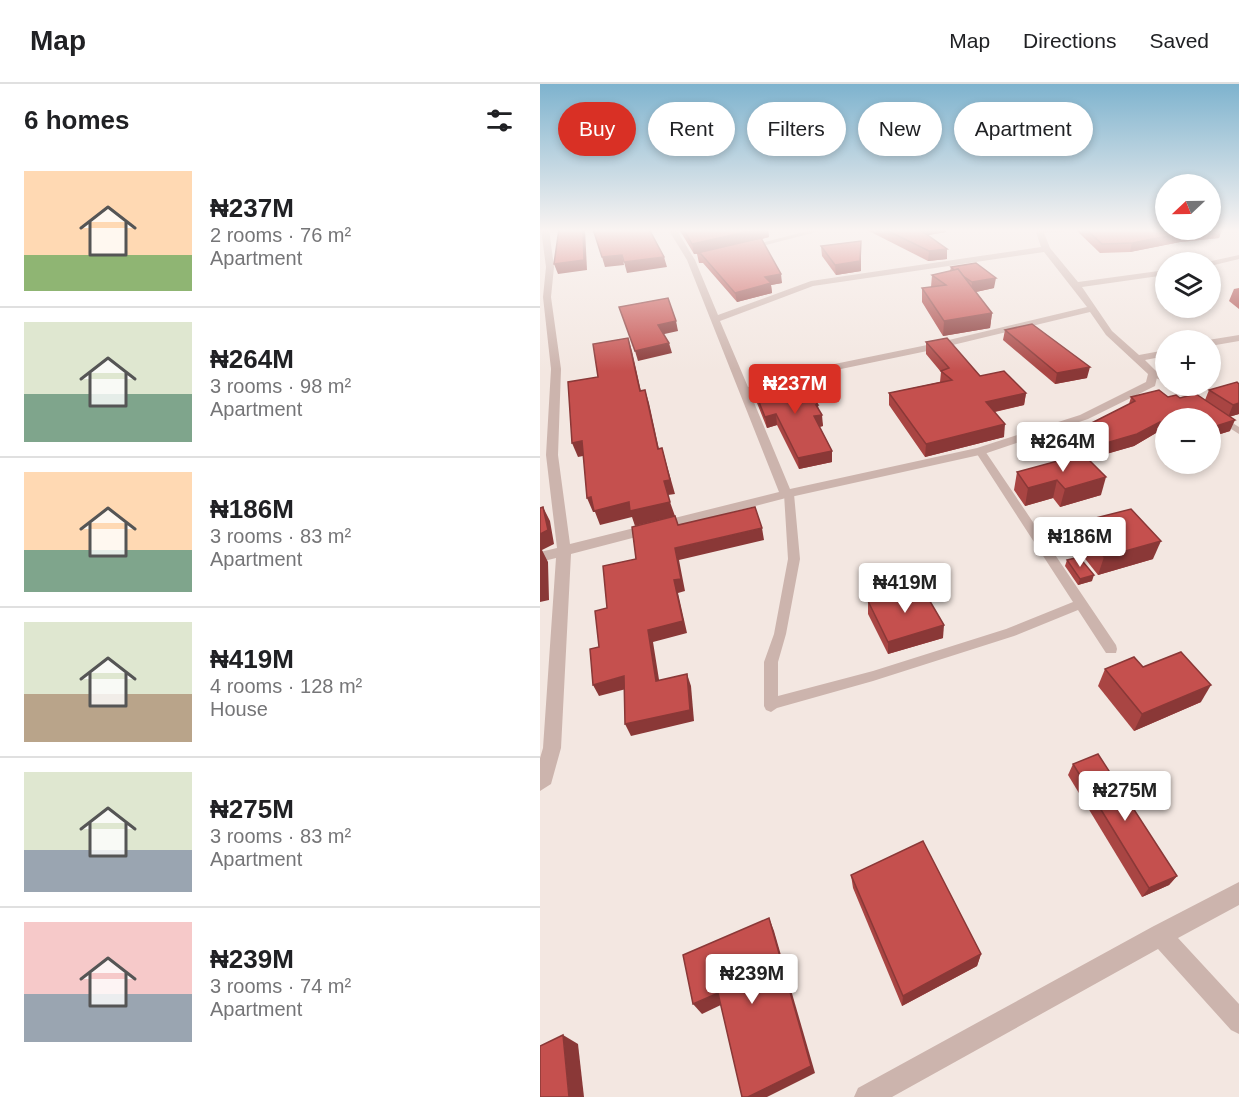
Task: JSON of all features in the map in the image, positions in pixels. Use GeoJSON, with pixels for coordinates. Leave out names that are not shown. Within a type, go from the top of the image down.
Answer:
{"type":"FeatureCollection","features":[{"type":"Feature","properties":{"kind":"street"},"geometry":{"type":"LineString","coordinates":[[540,782],[544,778],[552,748],[564,550],[552,455],[556,369],[548,297],[549,276]]}},
{"type":"Feature","properties":{"kind":"street"},"geometry":{"type":"LineString","coordinates":[[697,276],[787,494]]}},
{"type":"Feature","properties":{"kind":"street"},"geometry":{"type":"LineString","coordinates":[[714,320],[811,284],[863,276]]}},
{"type":"Feature","properties":{"kind":"street"},"geometry":{"type":"LineString","coordinates":[[540,557],[787,494],[980,451],[1084,417],[1151,384],[1153,373],[1109,333],[1069,276]]}},
{"type":"Feature","properties":{"kind":"street"},"geometry":{"type":"LineString","coordinates":[[1076,285],[1136,276]]}},
{"type":"Feature","properties":{"kind":"street"},"geometry":{"type":"LineString","coordinates":[[744,391],[815,370],[932,347],[1092,309]]}},
{"type":"Feature","properties":{"kind":"street"},"geometry":{"type":"LineString","coordinates":[[1221,341],[1239,338]]}},
{"type":"Feature","properties":{"kind":"street"},"geometry":{"type":"LineString","coordinates":[[1139,358],[1155,355]]}},
{"type":"Feature","properties":{"kind":"street"},"geometry":{"type":"LineString","coordinates":[[867,1097],[1239,892]]}},
{"type":"Feature","properties":{"kind":"street"},"geometry":{"type":"LineString","coordinates":[[1160,934],[1239,1022]]}},
{"type":"Feature","properties":{"kind":"lane"},"geometry":{"type":"LineString","coordinates":[[1187,396],[1239,431]]}},
{"type":"Feature","properties":{"kind":"lane"},"geometry":{"type":"LineString","coordinates":[[980,451],[1111,649]]}},
{"type":"Feature","properties":{"kind":"lane"},"geometry":{"type":"LineString","coordinates":[[787,494],[794,559],[780,634],[771,662],[771,705],[1010,633],[1080,604]]}},
{"type":"Feature","properties":{"kind":"building"},"geometry":{"type":"Polygon","coordinates":[[[720,276],[769,276],[765,277],[771,283],[735,293],[720,276]]]}},
{"type":"Feature","properties":{"kind":"building"},"geometry":{"type":"Polygon","coordinates":[[[934,276],[964,276],[992,313],[944,321],[922,288],[946,285],[934,276]]]}},
{"type":"Feature","properties":{"kind":"building"},"geometry":{"type":"Polygon","coordinates":[[[963,276],[996,278],[972,282],[963,276]]]}},
{"type":"Feature","properties":{"kind":"building"},"geometry":{"type":"Polygon","coordinates":[[[668,298],[676,321],[658,325],[669,343],[635,351],[619,307],[668,298]]]}},
{"type":"Feature","properties":{"kind":"building"},"geometry":{"type":"Polygon","coordinates":[[[1032,324],[1090,367],[1057,373],[1005,330],[1032,324]]]}},
{"type":"Feature","properties":{"kind":"building"},"geometry":{"type":"Polygon","coordinates":[[[628,338],[640,391],[645,390],[658,449],[662,448],[670,480],[664,481],[670,502],[630,511],[629,502],[594,511],[591,497],[587,498],[582,441],[572,443],[568,382],[598,377],[593,344],[628,338]]]}},
{"type":"Feature","properties":{"kind":"building"},"geometry":{"type":"Polygon","coordinates":[[[947,338],[980,376],[1004,371],[1026,393],[986,402],[1005,424],[926,444],[889,393],[952,380],[941,371],[949,368],[926,342],[947,338]]]}},
{"type":"Feature","properties":{"kind":"building"},"geometry":{"type":"Polygon","coordinates":[[[800,377],[818,405],[816,405],[822,415],[814,416],[832,451],[798,458],[776,414],[765,417],[753,387],[800,377]]]}},
{"type":"Feature","properties":{"kind":"building"},"geometry":{"type":"Polygon","coordinates":[[[1237,382],[1239,384],[1239,403],[1233,405],[1219,396],[1221,396],[1221,387],[1237,382]]]}},
{"type":"Feature","properties":{"kind":"building"},"geometry":{"type":"Polygon","coordinates":[[[1155,391],[1155,396],[1180,398],[1199,396],[1217,408],[1155,408],[1155,425],[1137,434],[1082,450],[1066,436],[1135,401],[1131,397],[1155,391]]]}},
{"type":"Feature","properties":{"kind":"building"},"geometry":{"type":"Polygon","coordinates":[[[1221,411],[1235,420],[1221,424],[1221,411]]]}},
{"type":"Feature","properties":{"kind":"building"},"geometry":{"type":"Polygon","coordinates":[[[1083,454],[1106,477],[1065,489],[1057,480],[1028,488],[1017,472],[1083,454]]]}},
{"type":"Feature","properties":{"kind":"building"},"geometry":{"type":"Polygon","coordinates":[[[543,507],[548,530],[540,534],[540,508],[543,507]]]}},
{"type":"Feature","properties":{"kind":"building"},"geometry":{"type":"Polygon","coordinates":[[[755,507],[762,528],[675,548],[681,579],[674,580],[683,621],[648,630],[656,681],[687,674],[690,710],[625,724],[624,676],[593,685],[590,649],[599,647],[595,611],[607,608],[603,566],[636,559],[632,527],[675,516],[678,525],[755,507]]]}},
{"type":"Feature","properties":{"kind":"building"},"geometry":{"type":"Polygon","coordinates":[[[1131,509],[1161,541],[1104,557],[1076,523],[1131,509]]]}},
{"type":"Feature","properties":{"kind":"building"},"geometry":{"type":"Polygon","coordinates":[[[541,549],[541,587],[540,587],[541,549]]]}},
{"type":"Feature","properties":{"kind":"building"},"geometry":{"type":"Polygon","coordinates":[[[1079,557],[1094,575],[1080,579],[1067,560],[1079,557]]]}},
{"type":"Feature","properties":{"kind":"building"},"geometry":{"type":"Polygon","coordinates":[[[921,586],[944,625],[888,642],[868,601],[921,586]]]}},
{"type":"Feature","properties":{"kind":"building"},"geometry":{"type":"Polygon","coordinates":[[[1181,652],[1211,685],[1142,714],[1105,669],[1134,657],[1143,667],[1181,652]]]}},
{"type":"Feature","properties":{"kind":"building"},"geometry":{"type":"Polygon","coordinates":[[[1098,754],[1177,876],[1149,888],[1073,764],[1098,754]]]}},
{"type":"Feature","properties":{"kind":"building"},"geometry":{"type":"Polygon","coordinates":[[[923,841],[981,954],[903,996],[851,875],[923,841]]]}},
{"type":"Feature","properties":{"kind":"building"},"geometry":{"type":"Polygon","coordinates":[[[769,918],[811,1066],[748,1097],[742,1097],[718,993],[693,1004],[683,955],[769,918]]]}},
{"type":"Feature","properties":{"kind":"building"},"geometry":{"type":"Polygon","coordinates":[[[563,1035],[569,1097],[540,1097],[540,1046],[563,1035]]]}}]}
